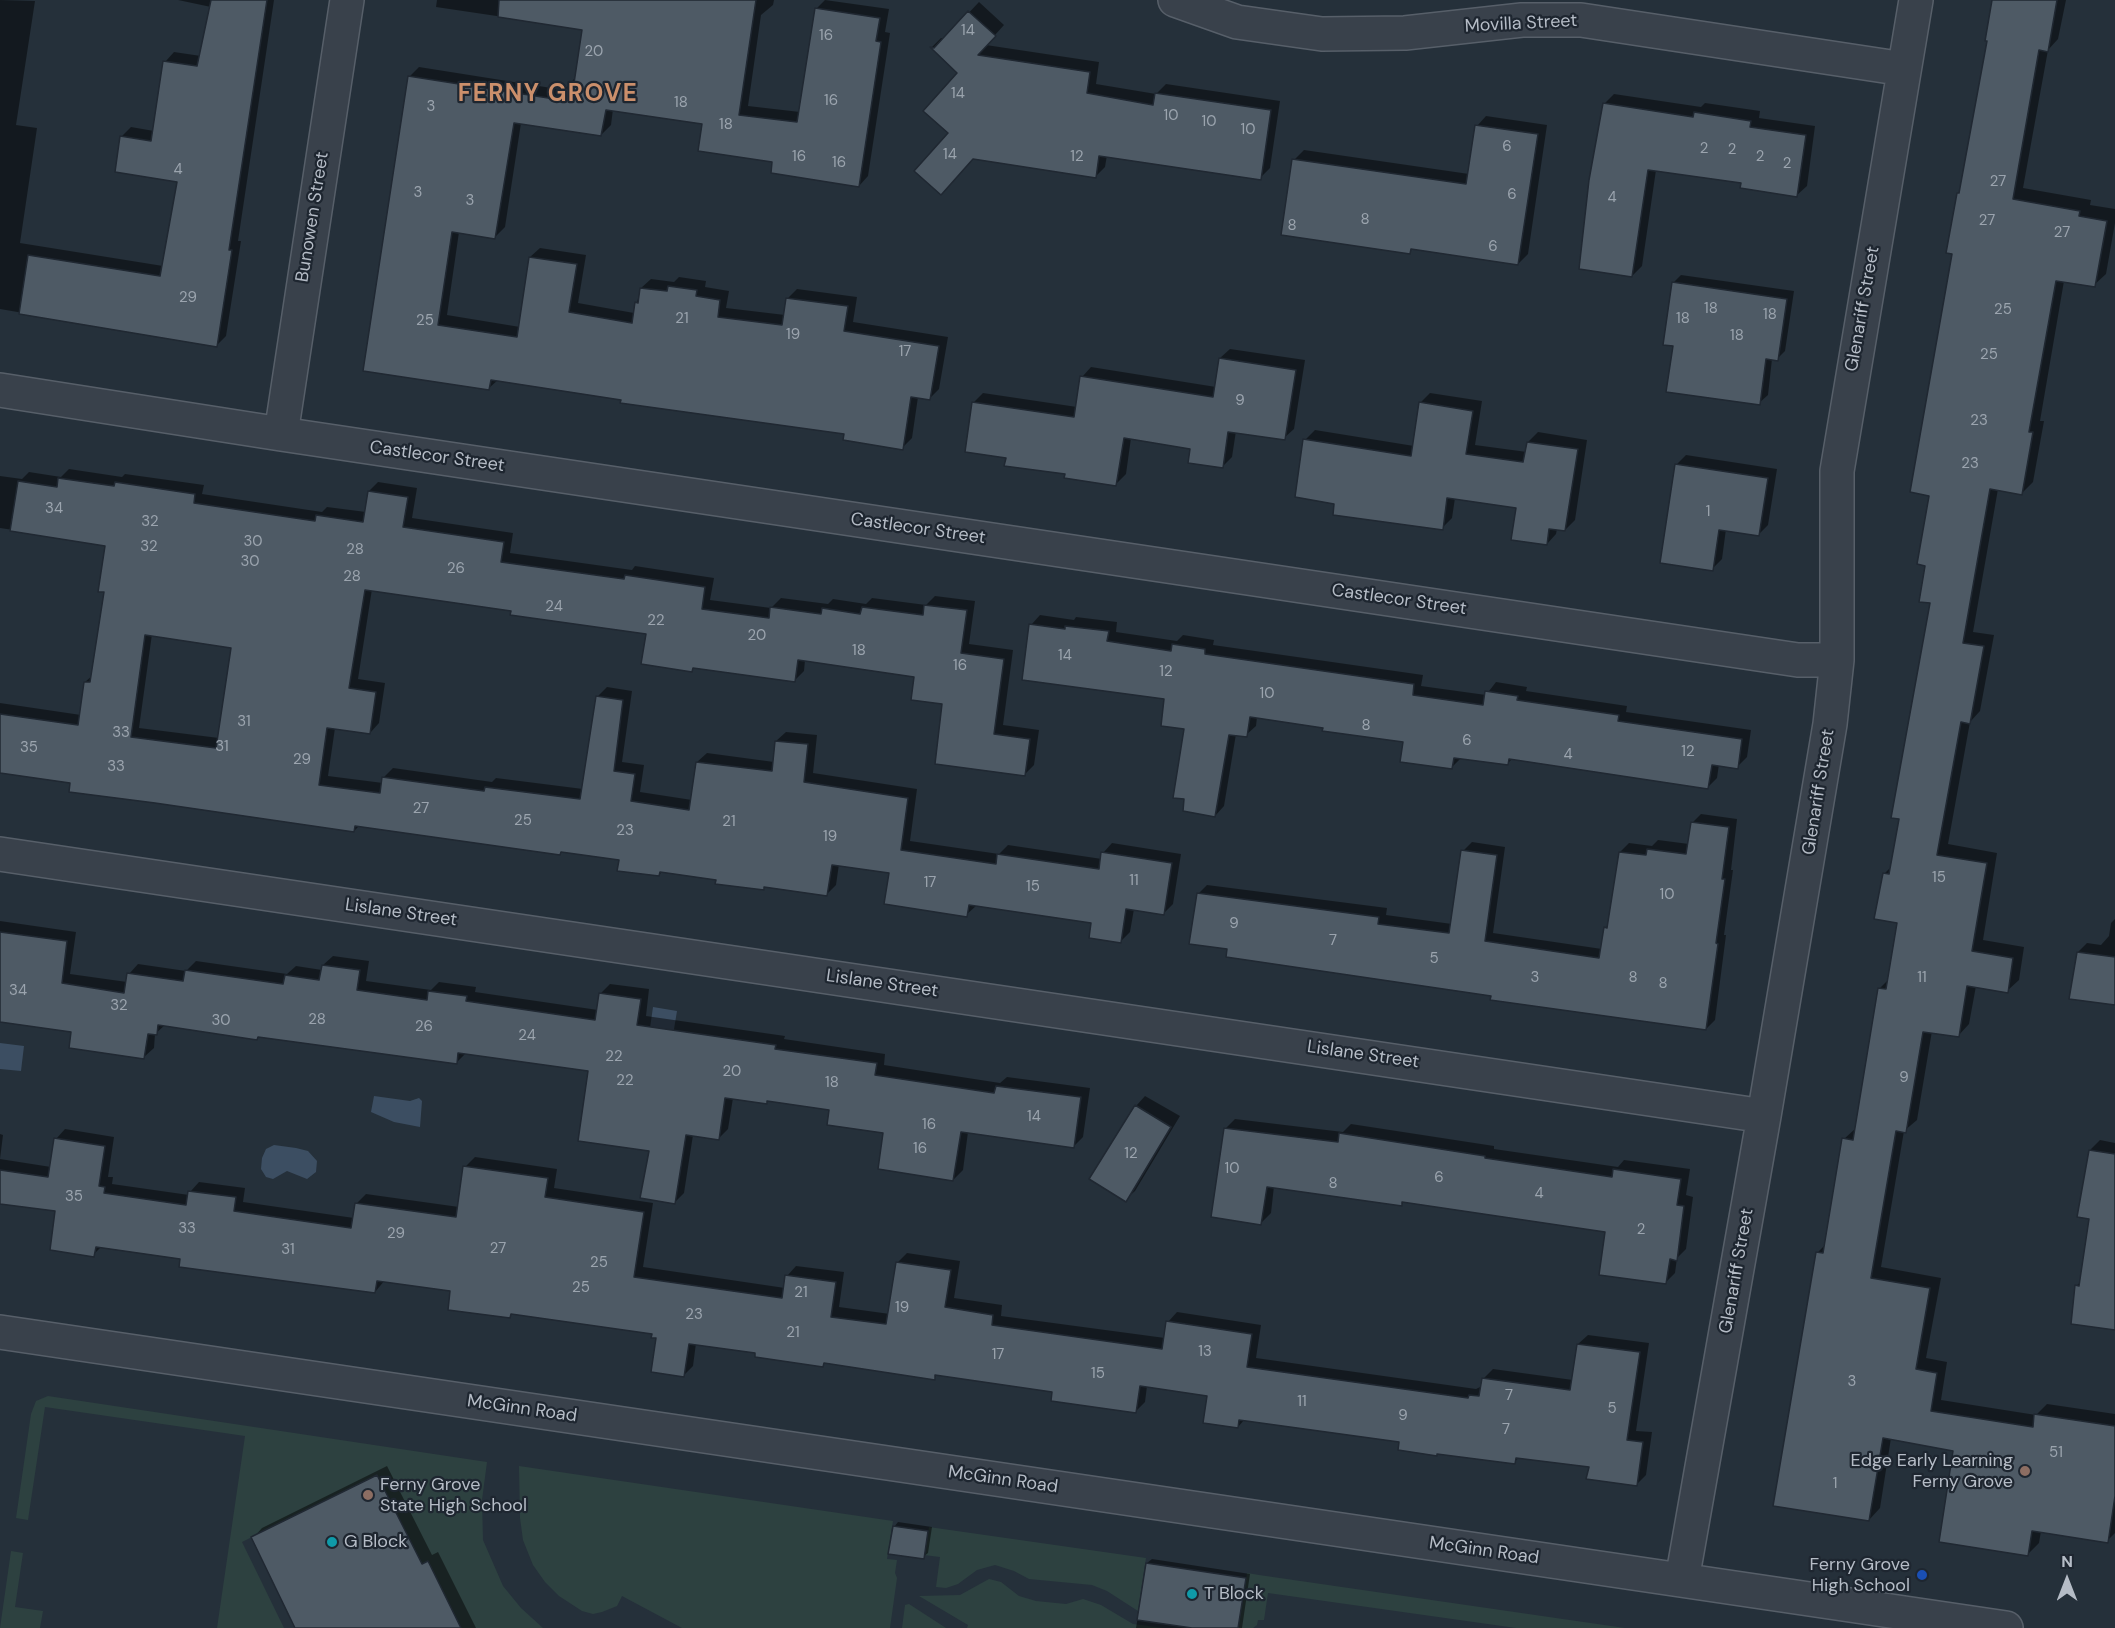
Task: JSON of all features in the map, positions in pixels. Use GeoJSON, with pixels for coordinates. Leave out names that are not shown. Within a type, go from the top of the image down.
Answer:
{"type":"FeatureCollection","features":[{"type":"Feature","properties":{"kind":"street","name":"Bunowen Street"},"geometry":{"type":"LineString","coordinates":[[281,434],[347,0]]}},
{"type":"Feature","properties":{"kind":"street","name":"Movilla Street"},"geometry":{"type":"LineString","coordinates":[[1175,0],[1237,22],[1322,34],[1405,33],[1522,20],[1581,20],[1904,69]]}},
{"type":"Feature","properties":{"kind":"street","name":"Glenariff Street"},"geometry":{"type":"LineString","coordinates":[[1682,1580],[1830,724],[1837,660],[1837,471],[1916,0]]}},
{"type":"Feature","properties":{"kind":"street","name":"Castlecor Street"},"geometry":{"type":"LineString","coordinates":[[0,390],[1798,660],[1837,660]]}},
{"type":"Feature","properties":{"kind":"street","name":"Lislane Street"},"geometry":{"type":"LineString","coordinates":[[0,854],[1709,1106],[1764,1116]]}},
{"type":"Feature","properties":{"kind":"street","name":"McGinn Road"},"geometry":{"type":"LineString","coordinates":[[0,1332],[2006,1628]]}},
{"type":"Feature","properties":{"kind":"green space"},"geometry":{"type":"Polygon","coordinates":[[[48,1396],[487,1462],[482,1500],[483,1540],[503,1586],[521,1608],[543,1628],[461,1628],[428,1561],[422,1564],[377,1475],[242,1542],[284,1628],[217,1628],[245,1436],[45,1407],[28,1520],[16,1518],[31,1414],[36,1401],[48,1396]]]}},
{"type":"Feature","properties":{"kind":"green space"},"geometry":{"type":"Polygon","coordinates":[[[519,1466],[893,1521],[887,1559],[897,1560],[895,1573],[897,1578],[890,1628],[682,1628],[622,1596],[617,1606],[602,1612],[593,1614],[582,1611],[559,1596],[533,1565],[523,1540],[520,1518],[519,1466]]]}},
{"type":"Feature","properties":{"kind":"green space"},"geometry":{"type":"Polygon","coordinates":[[[929,1527],[1146,1558],[1138,1611],[1107,1591],[1092,1585],[1029,1579],[995,1565],[977,1570],[958,1584],[946,1588],[936,1587],[940,1557],[924,1555],[929,1527]]]}},
{"type":"Feature","properties":{"kind":"green space"},"geometry":{"type":"Polygon","coordinates":[[[11,1551],[23,1553],[15,1607],[43,1611],[40,1628],[0,1628],[11,1551]]]}},
{"type":"Feature","properties":{"kind":"green space"},"geometry":{"type":"Polygon","coordinates":[[[1247,1573],[1625,1628],[1516,1628],[1268,1593],[1264,1620],[1258,1620],[1257,1625],[1253,1628],[1238,1628],[1247,1573]]]}},
{"type":"Feature","properties":{"kind":"green space"},"geometry":{"type":"Polygon","coordinates":[[[989,1579],[1001,1582],[1019,1596],[1036,1601],[1066,1604],[1083,1599],[1101,1605],[1133,1624],[1164,1628],[967,1628],[968,1625],[919,1596],[960,1595],[989,1579]]]}},
{"type":"Feature","properties":{"kind":"green space"},"geometry":{"type":"Polygon","coordinates":[[[909,1604],[946,1628],[902,1628],[905,1605],[909,1604]]]}},
{"type":"Feature","properties":{"kind":"water"},"geometry":{"type":"Polygon","coordinates":[[[653,1007],[677,1011],[668,1066],[645,1063],[653,1007]]]}},
{"type":"Feature","properties":{"kind":"water"},"geometry":{"type":"Polygon","coordinates":[[[0,1043],[24,1046],[21,1071],[0,1069],[0,1043]]]}},
{"type":"Feature","properties":{"kind":"water"},"geometry":{"type":"Polygon","coordinates":[[[374,1096],[410,1101],[419,1098],[422,1101],[420,1127],[394,1122],[371,1112],[374,1096]]]}},
{"type":"Feature","properties":{"kind":"water"},"geometry":{"type":"Polygon","coordinates":[[[274,1145],[308,1151],[317,1161],[316,1172],[307,1179],[287,1171],[273,1179],[266,1177],[261,1169],[262,1158],[266,1149],[274,1145]]]}},
{"type":"Feature","properties":{"kind":"building"},"geometry":{"type":"Polygon","coordinates":[[[211,0],[267,0],[229,250],[232,250],[217,347],[19,314],[28,255],[160,276],[177,182],[115,172],[120,136],[151,141],[163,61],[197,66],[211,0]]]}},
{"type":"Feature","properties":{"kind":"building"},"geometry":{"type":"Polygon","coordinates":[[[499,0],[756,0],[739,115],[797,122],[815,8],[880,18],[876,41],[881,42],[859,187],[771,173],[772,162],[698,151],[702,124],[606,110],[601,136],[514,123],[495,239],[452,232],[438,325],[517,337],[529,257],[577,264],[569,312],[632,323],[640,288],[667,291],[668,286],[697,290],[696,296],[720,300],[718,317],[782,325],[786,298],[848,306],[844,331],[939,346],[930,400],[911,397],[903,450],[843,440],[844,434],[620,403],[621,400],[491,380],[489,390],[363,371],[408,76],[561,100],[563,88],[573,90],[582,30],[498,17],[499,0]]]}},
{"type":"Feature","properties":{"kind":"building"},"geometry":{"type":"Polygon","coordinates":[[[1992,0],[2057,0],[2048,52],[2039,50],[2013,199],[2080,211],[2079,216],[2107,221],[2095,287],[2056,281],[2029,432],[2033,432],[2022,495],[1990,489],[1963,643],[1984,646],[1970,724],[1961,722],[1937,855],[1987,863],[1972,951],[2013,958],[2008,993],[1967,986],[1959,1037],[1923,1032],[1906,1133],[1896,1131],[1871,1278],[1930,1288],[1916,1369],[1937,1373],[1931,1411],[2033,1427],[2034,1414],[2115,1426],[2115,1496],[2108,1543],[2032,1531],[2028,1556],[1939,1542],[1953,1451],[1883,1438],[1869,1521],[1773,1506],[1816,1252],[1823,1253],[1842,1138],[1853,1140],[1878,988],[1886,989],[1897,923],[1874,919],[1883,873],[1889,874],[1899,819],[1891,818],[1930,603],[1919,602],[1925,566],[1917,564],[1929,496],[1910,492],[1952,254],[1946,253],[1987,41],[1985,41],[1992,0]]]}},
{"type":"Feature","properties":{"kind":"building"},"geometry":{"type":"Polygon","coordinates":[[[968,11],[996,36],[978,55],[1090,72],[1087,93],[1153,105],[1155,93],[1271,110],[1261,180],[1099,156],[1096,178],[973,159],[941,195],[914,171],[948,133],[923,111],[957,73],[930,47],[934,48],[968,11]]]}},
{"type":"Feature","properties":{"kind":"building"},"geometry":{"type":"Polygon","coordinates":[[[1603,103],[1693,117],[1694,112],[1751,121],[1750,127],[1806,135],[1797,197],[1740,188],[1741,183],[1648,170],[1632,277],[1579,269],[1589,180],[1603,103]]]}},
{"type":"Feature","properties":{"kind":"building"},"geometry":{"type":"Polygon","coordinates":[[[1475,125],[1538,134],[1518,265],[1411,249],[1410,254],[1281,235],[1292,159],[1466,184],[1475,125]]]}},
{"type":"Feature","properties":{"kind":"building"},"geometry":{"type":"Polygon","coordinates":[[[1672,282],[1787,299],[1778,361],[1766,359],[1760,405],[1666,392],[1673,346],[1663,345],[1672,282]]]}},
{"type":"Feature","properties":{"kind":"building"},"geometry":{"type":"Polygon","coordinates":[[[1219,358],[1296,370],[1285,440],[1228,432],[1223,468],[1188,463],[1190,449],[1124,438],[1116,486],[1064,478],[1065,474],[1004,466],[1006,458],[965,452],[972,402],[1074,417],[1080,376],[1213,397],[1219,358]]]}},
{"type":"Feature","properties":{"kind":"building"},"geometry":{"type":"Polygon","coordinates":[[[1419,402],[1473,411],[1466,454],[1523,462],[1527,442],[1578,449],[1565,531],[1549,529],[1547,545],[1511,540],[1516,508],[1447,498],[1443,530],[1333,515],[1334,504],[1295,497],[1303,439],[1411,456],[1419,402]]]}},
{"type":"Feature","properties":{"kind":"building"},"geometry":{"type":"Polygon","coordinates":[[[1675,464],[1768,478],[1759,536],[1719,530],[1713,571],[1660,563],[1675,464]]]}},
{"type":"Feature","properties":{"kind":"building"},"geometry":{"type":"Polygon","coordinates":[[[58,478],[114,486],[115,482],[195,494],[194,503],[315,521],[316,515],[363,522],[368,491],[408,497],[403,527],[504,542],[501,562],[624,579],[625,575],[705,587],[702,609],[769,618],[770,607],[821,614],[822,608],[860,614],[862,607],[923,615],[924,605],[967,610],[961,653],[1004,659],[994,734],[1030,739],[1025,776],[935,764],[942,704],[911,700],[914,677],[798,660],[795,682],[693,668],[692,672],[641,664],[646,634],[510,615],[511,611],[365,590],[349,688],[376,692],[370,734],[327,728],[319,785],[380,793],[382,777],[484,791],[485,787],[580,799],[596,696],[623,700],[614,771],[635,774],[631,801],[689,810],[696,762],[772,771],[775,741],[808,744],[804,782],[908,798],[901,850],[996,864],[997,854],[1099,869],[1101,852],[1172,863],[1164,915],[1126,909],[1121,943],[1089,938],[1091,923],[969,905],[967,917],[884,904],[889,873],[832,865],[827,896],[764,887],[764,890],[715,884],[716,880],[660,872],[659,876],[617,871],[619,860],[561,852],[560,855],[355,826],[354,832],[69,792],[70,783],[0,773],[0,714],[78,725],[84,682],[90,682],[104,592],[98,592],[105,546],[10,531],[18,481],[57,487],[58,478]],[[145,635],[131,737],[216,748],[231,648],[145,635]]]}},
{"type":"Feature","properties":{"kind":"building"},"geometry":{"type":"Polygon","coordinates":[[[1029,624],[1065,629],[1065,626],[1109,631],[1107,641],[1171,651],[1172,644],[1205,649],[1205,654],[1414,684],[1413,695],[1483,705],[1485,691],[1518,696],[1517,700],[1619,715],[1618,721],[1742,739],[1738,769],[1712,765],[1708,789],[1509,759],[1508,765],[1454,758],[1452,769],[1400,762],[1403,742],[1322,731],[1323,728],[1250,717],[1247,737],[1229,735],[1215,817],[1183,811],[1184,799],[1173,798],[1184,729],[1161,726],[1164,699],[1022,680],[1029,624]]]}},
{"type":"Feature","properties":{"kind":"building"},"geometry":{"type":"Polygon","coordinates":[[[1691,822],[1729,827],[1722,879],[1725,879],[1716,943],[1718,944],[1706,1030],[1490,1000],[1491,996],[1226,957],[1227,949],[1189,944],[1197,893],[1379,917],[1378,924],[1449,933],[1461,850],[1497,855],[1485,941],[1599,958],[1604,927],[1607,928],[1619,852],[1646,855],[1647,849],[1686,854],[1691,822]]]}},
{"type":"Feature","properties":{"kind":"building"},"geometry":{"type":"Polygon","coordinates":[[[0,932],[67,941],[62,983],[124,993],[127,973],[183,981],[185,970],[283,984],[285,975],[319,980],[322,965],[360,970],[357,990],[427,1000],[428,991],[467,996],[466,1001],[595,1020],[599,993],[641,999],[637,1025],[776,1045],[775,1049],[877,1063],[875,1075],[994,1093],[996,1086],[1081,1097],[1074,1148],[961,1132],[953,1181],[878,1169],[883,1133],[827,1125],[829,1110],[767,1101],[767,1104],[725,1098],[719,1140],[686,1135],[675,1204],[640,1198],[649,1151],[578,1141],[588,1071],[458,1053],[457,1064],[258,1037],[257,1040],[158,1025],[157,1035],[148,1034],[144,1059],[69,1048],[71,1032],[0,1022],[0,932]]]}},
{"type":"Feature","properties":{"kind":"building"},"geometry":{"type":"Polygon","coordinates":[[[2077,952],[2115,957],[2115,1005],[2069,999],[2077,952]]]}},
{"type":"Feature","properties":{"kind":"building"},"geometry":{"type":"Polygon","coordinates":[[[1135,1105],[1171,1127],[1126,1202],[1089,1179],[1135,1105]]]}},
{"type":"Feature","properties":{"kind":"building"},"geometry":{"type":"Polygon","coordinates":[[[1224,1128],[1338,1142],[1339,1133],[1612,1177],[1613,1169],[1681,1179],[1677,1205],[1684,1206],[1677,1261],[1670,1259],[1666,1284],[1599,1275],[1605,1232],[1402,1202],[1402,1206],[1267,1187],[1261,1225],[1211,1217],[1224,1128]]]}},
{"type":"Feature","properties":{"kind":"building"},"geometry":{"type":"Polygon","coordinates":[[[54,1138],[105,1146],[99,1186],[105,1187],[104,1193],[186,1205],[188,1191],[236,1197],[234,1211],[351,1228],[355,1203],[456,1217],[463,1166],[548,1178],[545,1197],[644,1212],[634,1277],[782,1298],[785,1275],[836,1282],[831,1317],[886,1324],[896,1262],[951,1270],[945,1307],[993,1315],[992,1325],[1162,1349],[1166,1321],[1252,1334],[1247,1367],[1468,1398],[1469,1395],[1479,1396],[1482,1378],[1570,1390],[1577,1344],[1640,1352],[1627,1440],[1643,1442],[1637,1486],[1586,1479],[1589,1467],[1516,1458],[1515,1464],[1437,1454],[1437,1456],[1398,1450],[1399,1442],[1239,1420],[1238,1428],[1203,1423],[1207,1396],[1140,1386],[1136,1413],[1051,1401],[1052,1392],[935,1375],[935,1380],[824,1363],[823,1367],[755,1357],[755,1353],[689,1344],[684,1377],[651,1372],[656,1338],[651,1338],[652,1334],[511,1314],[510,1318],[448,1310],[450,1291],[377,1281],[375,1293],[179,1267],[180,1259],[96,1247],[94,1257],[50,1250],[55,1211],[0,1204],[0,1170],[48,1177],[54,1138]]]}},
{"type":"Feature","properties":{"kind":"building"},"geometry":{"type":"Polygon","coordinates":[[[2089,1150],[2115,1154],[2115,1330],[2071,1324],[2075,1285],[2079,1286],[2089,1219],[2077,1217],[2089,1150]]]}},
{"type":"Feature","properties":{"kind":"building"},"geometry":{"type":"Polygon","coordinates":[[[377,1475],[422,1564],[428,1561],[461,1628],[295,1628],[251,1537],[377,1475]]]}},
{"type":"Feature","properties":{"kind":"building"},"geometry":{"type":"Polygon","coordinates":[[[893,1526],[928,1531],[924,1559],[888,1554],[893,1526]]]}},
{"type":"Feature","properties":{"kind":"building","name":"T Block"},"geometry":{"type":"Polygon","coordinates":[[[1146,1563],[1246,1578],[1238,1628],[1192,1628],[1137,1620],[1146,1563]]]}},
{"type":"Feature","properties":{"kind":"place","name":"Edge Early Learning Ferny Grove"},"geometry":{"type":"Point","coordinates":[2025,1471]}},
{"type":"Feature","properties":{"kind":"place","name":"Ferny Grove State High School"},"geometry":{"type":"Point","coordinates":[368,1495]}},
{"type":"Feature","properties":{"kind":"place","name":"G Block"},"geometry":{"type":"Point","coordinates":[332,1542]}},
{"type":"Feature","properties":{"kind":"place","name":"Ferny Grove High School"},"geometry":{"type":"Point","coordinates":[1922,1575]}},
{"type":"Feature","properties":{"kind":"place","name":"T Block"},"geometry":{"type":"Point","coordinates":[1192,1594]}},
{"type":"Feature","properties":{"kind":"district","name":"FERNY GROVE"},"geometry":{"type":"Point","coordinates":[548,95]}}]}
